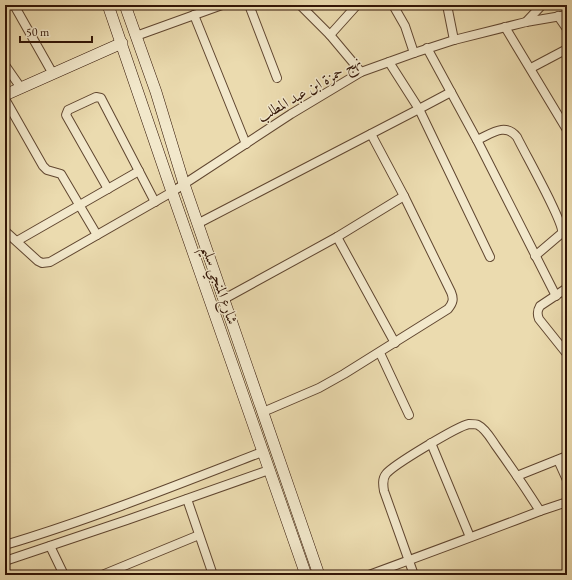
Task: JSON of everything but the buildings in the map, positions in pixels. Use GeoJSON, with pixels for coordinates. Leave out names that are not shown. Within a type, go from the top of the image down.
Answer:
{"type":"FeatureCollection","features":[{"type":"Feature","properties":{"kind":"main road","name":"شارع المنجي سليم"},"geometry":{"type":"LineString","coordinates":[[108,5],[262,452],[306,575]]}},
{"type":"Feature","properties":{"kind":"main road","name":"شارع المنجي سليم"},"geometry":{"type":"LineString","coordinates":[[125,5],[156,92],[184,184],[320,575]]}},
{"type":"Feature","properties":{"kind":"main road"},"geometry":{"type":"LineString","coordinates":[[5,95],[122,43]]}},
{"type":"Feature","properties":{"kind":"street"},"geometry":{"type":"LineString","coordinates":[[14,5],[53,74]]}},
{"type":"Feature","properties":{"kind":"street"},"geometry":{"type":"LineString","coordinates":[[136,36],[221,5]]}},
{"type":"Feature","properties":{"kind":"street"},"geometry":{"type":"LineString","coordinates":[[249,5],[277,78]]}},
{"type":"Feature","properties":{"kind":"street"},"geometry":{"type":"LineString","coordinates":[[300,5],[330,35],[361,72]]}},
{"type":"Feature","properties":{"kind":"street"},"geometry":{"type":"LineString","coordinates":[[330,35],[357,5]]}},
{"type":"Feature","properties":{"kind":"street"},"geometry":{"type":"LineString","coordinates":[[394,5],[405,26],[414,52]]}},
{"type":"Feature","properties":{"kind":"street"},"geometry":{"type":"LineString","coordinates":[[447,5],[454,40]]}},
{"type":"Feature","properties":{"kind":"street"},"geometry":{"type":"LineString","coordinates":[[526,22],[542,5]]}},
{"type":"Feature","properties":{"kind":"street"},"geometry":{"type":"LineString","coordinates":[[194,15],[246,144]]}},
{"type":"Feature","properties":{"kind":"street"},"geometry":{"type":"LineString","coordinates":[[563,15],[567,29]]}},
{"type":"Feature","properties":{"kind":"street","name":"نهج حمزة ابن عبد المطلب"},"geometry":{"type":"LineString","coordinates":[[5,231],[38,261],[46,263],[172,192],[291,114],[361,72],[414,52],[454,40],[526,22],[563,15]]}},
{"type":"Feature","properties":{"kind":"street"},"geometry":{"type":"LineString","coordinates":[[505,27],[567,130]]}},
{"type":"Feature","properties":{"kind":"street"},"geometry":{"type":"LineString","coordinates":[[427,48],[477,140],[556,296]]}},
{"type":"Feature","properties":{"kind":"street"},"geometry":{"type":"LineString","coordinates":[[531,68],[567,50]]}},
{"type":"Feature","properties":{"kind":"street"},"geometry":{"type":"LineString","coordinates":[[389,62],[419,109],[490,257]]}},
{"type":"Feature","properties":{"kind":"street"},"geometry":{"type":"LineString","coordinates":[[5,65],[21,88]]}},
{"type":"Feature","properties":{"kind":"street"},"geometry":{"type":"LineString","coordinates":[[198,223],[451,92]]}},
{"type":"Feature","properties":{"kind":"street"},"geometry":{"type":"LineString","coordinates":[[108,189],[66,117],[68,110],[93,97],[101,98],[155,202]]}},
{"type":"Feature","properties":{"kind":"street"},"geometry":{"type":"LineString","coordinates":[[5,99],[44,168],[61,174],[97,235]]}},
{"type":"Feature","properties":{"kind":"street"},"geometry":{"type":"LineString","coordinates":[[477,140],[502,129],[508,129],[513,132],[556,212],[562,226],[562,233],[535,256]]}},
{"type":"Feature","properties":{"kind":"street"},"geometry":{"type":"LineString","coordinates":[[263,412],[319,388],[380,353],[448,309],[453,301],[451,292],[404,196],[371,134]]}},
{"type":"Feature","properties":{"kind":"street"},"geometry":{"type":"LineString","coordinates":[[17,241],[139,172]]}},
{"type":"Feature","properties":{"kind":"street"},"geometry":{"type":"LineString","coordinates":[[224,299],[337,237],[404,196]]}},
{"type":"Feature","properties":{"kind":"street"},"geometry":{"type":"LineString","coordinates":[[337,237],[395,343]]}},
{"type":"Feature","properties":{"kind":"street"},"geometry":{"type":"LineString","coordinates":[[567,288],[540,306],[537,314],[539,319],[567,353]]}},
{"type":"Feature","properties":{"kind":"street"},"geometry":{"type":"LineString","coordinates":[[380,353],[409,415]]}},
{"type":"Feature","properties":{"kind":"street"},"geometry":{"type":"LineString","coordinates":[[414,575],[384,491],[384,477],[392,468],[460,427],[470,424],[477,424],[485,431],[540,512]]}},
{"type":"Feature","properties":{"kind":"street"},"geometry":{"type":"LineString","coordinates":[[431,444],[470,537]]}},
{"type":"Feature","properties":{"kind":"street"},"geometry":{"type":"LineString","coordinates":[[5,545],[154,494],[262,452]]}},
{"type":"Feature","properties":{"kind":"street"},"geometry":{"type":"LineString","coordinates":[[517,476],[567,456]]}},
{"type":"Feature","properties":{"kind":"street"},"geometry":{"type":"LineString","coordinates":[[558,460],[567,480]]}},
{"type":"Feature","properties":{"kind":"street"},"geometry":{"type":"LineString","coordinates":[[5,560],[50,546],[269,470]]}},
{"type":"Feature","properties":{"kind":"street"},"geometry":{"type":"LineString","coordinates":[[187,499],[212,575]]}},
{"type":"Feature","properties":{"kind":"street"},"geometry":{"type":"LineString","coordinates":[[369,575],[567,502]]}},
{"type":"Feature","properties":{"kind":"street"},"geometry":{"type":"LineString","coordinates":[[102,575],[200,535]]}},
{"type":"Feature","properties":{"kind":"street"},"geometry":{"type":"LineString","coordinates":[[50,546],[64,575]]}}]}
